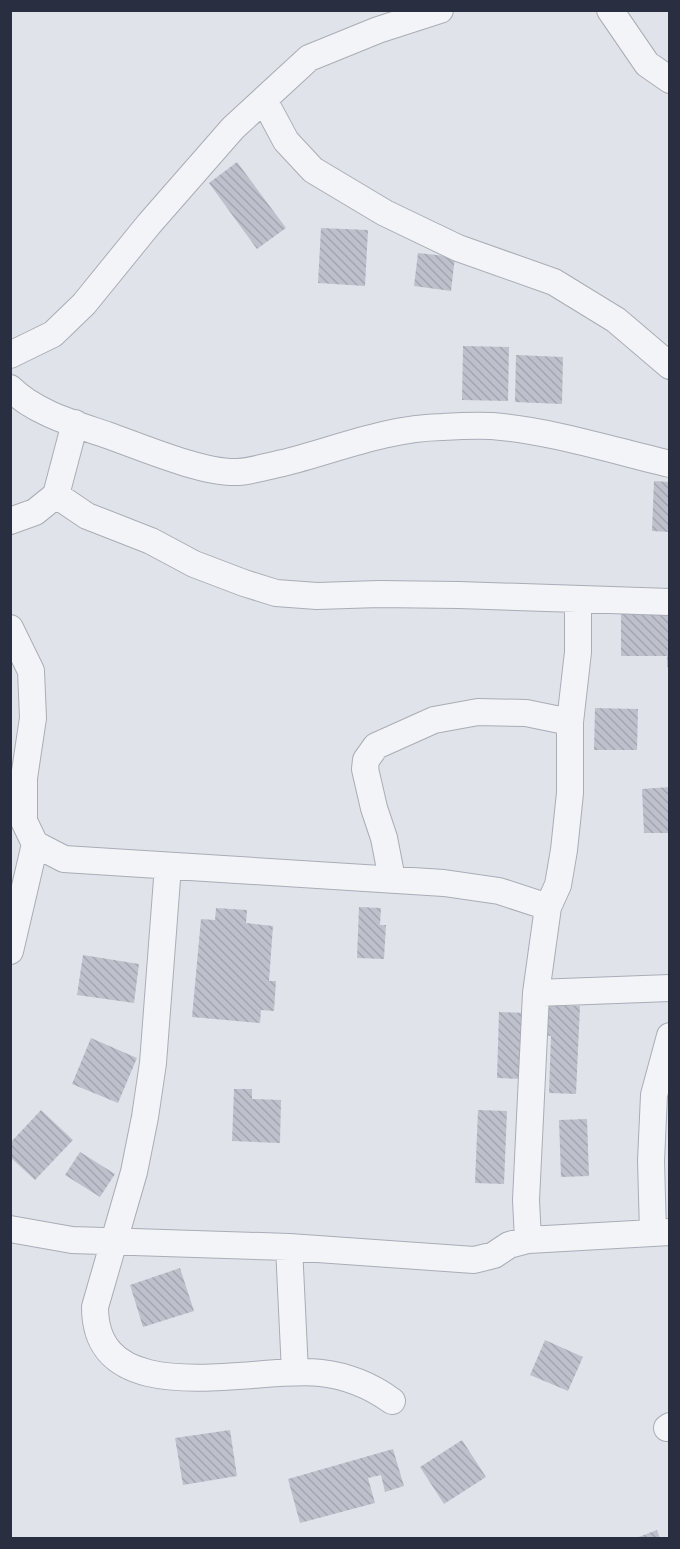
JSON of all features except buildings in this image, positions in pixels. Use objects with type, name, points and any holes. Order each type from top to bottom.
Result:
[{"type":"street","points":[[10,355],[53,334],[84,304],[225,136],[309,58],[378,30],[440,10]]},
{"type":"street","points":[[609,10],[647,64],[669,80]]},
{"type":"street","points":[[264,100],[286,141],[314,170],[385,213],[458,248],[554,282],[616,320],[669,366]]},
{"type":"street","points":[[10,388],[20,398],[75,423],[186,462],[222,471],[239,472],[274,465],[354,442],[410,430],[490,426],[548,434],[669,464]]},
{"type":"street","points":[[10,521],[35,512],[56,495],[75,423]]},
{"type":"street","points":[[56,495],[87,516],[151,542],[194,564],[276,593],[317,596],[379,594],[669,602]]},
{"type":"street","points":[[528,1240],[526,1200],[536,993],[548,907],[558,885],[564,850],[570,793],[570,722],[578,652],[578,598]]},
{"type":"street","points":[[10,628],[31,671],[33,718],[24,777],[24,821],[36,844],[64,859],[444,883],[499,891],[548,907]]},
{"type":"street","points":[[392,879],[384,838],[365,769],[366,760],[376,746],[434,720],[478,712],[526,713],[570,722]]},
{"type":"street","points":[[10,951],[36,844]]},
{"type":"street","points":[[168,866],[153,1063],[134,1172],[95,1307],[98,1335],[113,1357],[140,1371],[157,1376],[224,1377],[319,1372],[348,1377],[377,1390],[392,1401]]},
{"type":"street","points":[[536,993],[669,988]]},
{"type":"street","points":[[10,1229],[72,1240],[289,1247],[474,1260],[494,1255],[509,1245],[528,1240],[662,1232],[651,1161],[654,1095],[669,1036]]},
{"type":"street","points":[[289,1247],[295,1372]]}]
